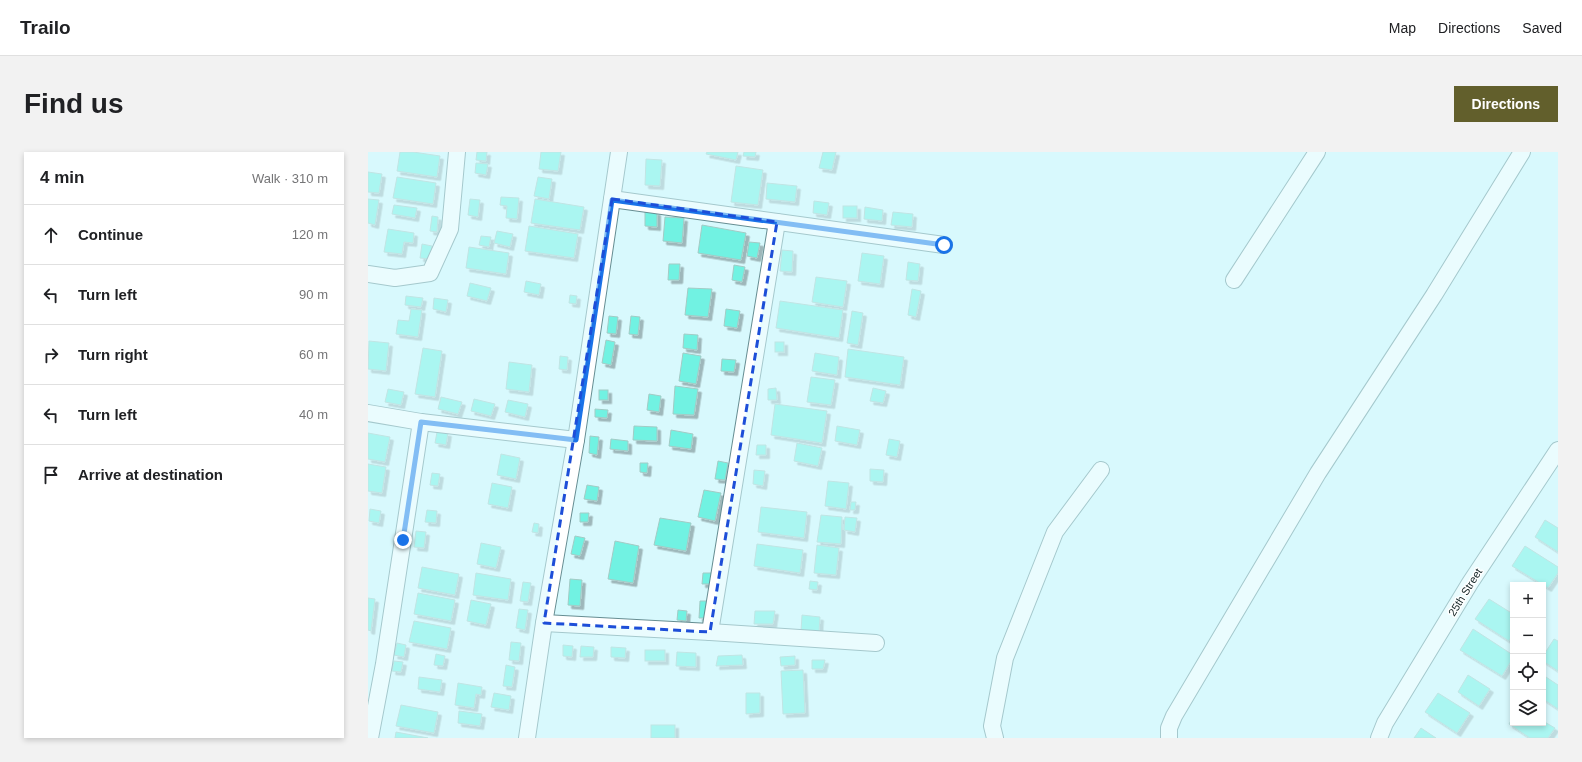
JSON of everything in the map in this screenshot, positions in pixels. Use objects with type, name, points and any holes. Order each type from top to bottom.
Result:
[{"type":"street","points":[[368,274],[395,278],[430,273],[450,229],[457,152]]},
{"type":"street","points":[[527,738],[544,623],[576,440],[619,152]]},
{"type":"street","points":[[1234,280],[1317,152]]},
{"type":"street","points":[[1169,738],[1169,728],[1174,716],[1318,473],[1434,295],[1522,152]]},
{"type":"street","points":[[612,200],[944,245]]},
{"type":"street","points":[[710,632],[777,222]]},
{"type":"street","points":[[368,413],[421,422],[576,440]]},
{"type":"street","points":[[370,738],[384,664],[421,422]]},
{"type":"street","name":"25th Street","points":[[1379,738],[1385,724],[1470,583],[1558,450]]},
{"type":"street","points":[[994,738],[992,726],[1005,658],[1055,532],[1101,470]]},
{"type":"street","points":[[544,623],[876,643]]},
{"type":"highlighted area","points":[[612,199],[777,222],[710,632],[544,623]]},
{"type":"building","points":[[400,152],[413,152],[440,156],[437,177],[397,171]]},
{"type":"building","points":[[477,152],[487,152],[486,161],[476,160]]},
{"type":"building","points":[[541,152],[561,152],[558,171],[539,169]]},
{"type":"building","points":[[707,152],[738,152],[736,160],[706,154]]},
{"type":"building","points":[[744,152],[756,152],[755,157],[743,156]]},
{"type":"building","points":[[823,152],[836,152],[832,170],[819,168]]},
{"type":"building","points":[[646,159],[662,160],[660,186],[645,185]]},
{"type":"building","points":[[476,163],[488,164],[486,175],[475,173]]},
{"type":"building","points":[[736,166],[763,170],[758,205],[731,202]]},
{"type":"building","points":[[368,172],[382,174],[379,193],[368,192]]},
{"type":"building","points":[[397,177],[436,183],[433,204],[393,198]]},
{"type":"building","points":[[538,177],[552,179],[549,199],[534,196]]},
{"type":"building","points":[[767,183],[797,186],[795,202],[766,199]]},
{"type":"building","points":[[501,197],[519,198],[517,219],[506,218],[507,206],[500,205]]},
{"type":"building","points":[[368,199],[379,200],[375,225],[368,223]]},
{"type":"building","points":[[470,199],[480,200],[478,217],[468,215]]},
{"type":"building","points":[[535,199],[584,207],[580,230],[531,223]]},
{"type":"building","points":[[814,201],[829,203],[827,215],[813,213]]},
{"type":"building","points":[[394,205],[417,208],[415,218],[392,214]]},
{"type":"building","points":[[843,206],[857,206],[857,218],[843,218]]},
{"type":"building","points":[[865,207],[883,210],[882,221],[864,219]]},
{"type":"building","points":[[645,211],[657,212],[657,227],[645,226]]},
{"type":"building","points":[[893,212],[913,214],[912,227],[891,225]]},
{"type":"building","points":[[432,216],[438,217],[437,232],[430,231]]},
{"type":"building","points":[[665,217],[684,218],[682,243],[663,241]]},
{"type":"building","points":[[702,225],[746,233],[741,260],[698,253]]},
{"type":"building","points":[[529,226],[578,234],[574,258],[525,251]]},
{"type":"building","points":[[388,229],[414,233],[413,243],[404,242],[402,254],[384,252]]},
{"type":"building","points":[[497,231],[513,234],[510,247],[494,243]]},
{"type":"building","points":[[481,236],[491,237],[489,247],[479,245]]},
{"type":"building","points":[[749,242],[760,243],[757,258],[747,256]]},
{"type":"building","points":[[422,244],[432,246],[430,259],[420,258]]},
{"type":"building","points":[[469,247],[509,253],[506,274],[466,268]]},
{"type":"building","points":[[782,250],[793,251],[792,272],[780,271]]},
{"type":"building","points":[[862,253],[884,256],[880,284],[858,281]]},
{"type":"building","points":[[908,262],[920,264],[918,281],[906,280]]},
{"type":"building","points":[[669,264],[680,264],[679,280],[668,280]]},
{"type":"building","points":[[734,265],[745,267],[742,282],[732,280]]},
{"type":"building","points":[[816,277],[847,281],[843,307],[812,302]]},
{"type":"building","points":[[526,281],[541,284],[539,295],[524,292]]},
{"type":"building","points":[[470,283],[491,288],[487,301],[467,296]]},
{"type":"building","points":[[688,288],[712,289],[708,317],[685,315]]},
{"type":"building","points":[[912,289],[921,291],[916,317],[908,315]]},
{"type":"building","points":[[570,295],[577,296],[576,304],[569,303]]},
{"type":"building","points":[[406,296],[423,298],[421,307],[405,305]]},
{"type":"building","points":[[434,298],[448,300],[446,312],[433,309]]},
{"type":"building","points":[[780,301],[843,310],[839,338],[776,328]]},
{"type":"building","points":[[411,309],[422,310],[418,337],[396,334],[398,320],[409,321]]},
{"type":"building","points":[[726,309],[740,311],[737,328],[724,326]]},
{"type":"building","points":[[852,311],[863,313],[858,345],[847,343]]},
{"type":"building","points":[[609,316],[618,317],[616,334],[607,333]]},
{"type":"building","points":[[631,316],[640,317],[638,335],[629,334]]},
{"type":"building","points":[[684,334],[698,335],[697,350],[683,348]]},
{"type":"building","points":[[606,340],[615,342],[611,365],[602,363]]},
{"type":"building","points":[[369,341],[389,343],[386,371],[368,369]]},
{"type":"building","points":[[775,342],[784,342],[784,352],[775,352]]},
{"type":"building","points":[[423,348],[442,351],[435,397],[415,394]]},
{"type":"building","points":[[848,349],[904,357],[900,385],[845,377]]},
{"type":"building","points":[[683,353],[701,356],[696,384],[679,381]]},
{"type":"building","points":[[815,353],[839,357],[837,375],[812,371]]},
{"type":"building","points":[[560,356],[568,357],[567,370],[559,369]]},
{"type":"building","points":[[722,359],[736,360],[734,372],[721,371]]},
{"type":"building","points":[[509,362],[532,365],[529,392],[506,389]]},
{"type":"building","points":[[811,377],[835,380],[831,405],[807,402]]},
{"type":"building","points":[[675,386],[698,389],[694,415],[673,414]]},
{"type":"building","points":[[776,388],[777,400],[768,400],[768,389]]},
{"type":"building","points":[[873,388],[886,391],[883,403],[870,401]]},
{"type":"building","points":[[388,389],[404,392],[401,405],[385,402]]},
{"type":"building","points":[[599,390],[608,390],[608,400],[599,400]]},
{"type":"building","points":[[649,394],[661,396],[659,412],[647,410]]},
{"type":"building","points":[[441,397],[462,402],[458,414],[438,409]]},
{"type":"building","points":[[474,399],[495,404],[491,416],[471,411]]},
{"type":"building","points":[[508,400],[528,404],[525,417],[505,412]]},
{"type":"building","points":[[775,404],[827,411],[822,443],[771,435]]},
{"type":"building","points":[[595,409],[608,410],[607,418],[595,417]]},
{"type":"building","points":[[634,426],[657,427],[657,441],[633,440]]},
{"type":"building","points":[[837,426],[860,430],[857,445],[835,441]]},
{"type":"building","points":[[671,430],[693,434],[691,449],[669,446]]},
{"type":"building","points":[[437,432],[448,433],[446,445],[435,443]]},
{"type":"building","points":[[368,433],[390,437],[385,462],[368,459]]},
{"type":"building","points":[[590,436],[599,437],[597,455],[589,453]]},
{"type":"building","points":[[611,439],[628,441],[628,451],[610,449]]},
{"type":"building","points":[[889,439],[900,441],[897,457],[886,455]]},
{"type":"building","points":[[797,443],[822,448],[818,466],[794,461]]},
{"type":"building","points":[[757,445],[766,445],[766,455],[756,455]]},
{"type":"building","points":[[501,454],[520,458],[516,479],[497,475]]},
{"type":"building","points":[[718,461],[728,463],[725,480],[715,479]]},
{"type":"building","points":[[640,463],[648,463],[647,473],[640,472]]},
{"type":"building","points":[[368,464],[386,467],[382,493],[368,491]]},
{"type":"building","points":[[870,469],[884,470],[883,482],[870,481]]},
{"type":"building","points":[[754,470],[765,471],[763,486],[753,484]]},
{"type":"building","points":[[432,473],[440,474],[438,486],[430,485]]},
{"type":"building","points":[[828,481],[849,483],[846,509],[825,506]]},
{"type":"building","points":[[492,483],[512,487],[508,508],[488,504]]},
{"type":"building","points":[[587,485],[599,487],[597,501],[584,499]]},
{"type":"building","points":[[704,490],[721,493],[715,521],[698,517]]},
{"type":"building","points":[[851,502],[856,502],[855,510],[850,510]]},
{"type":"building","points":[[761,507],[807,512],[804,538],[758,532]]},
{"type":"building","points":[[370,509],[381,511],[379,523],[369,521]]},
{"type":"building","points":[[427,510],[437,511],[436,523],[425,522]]},
{"type":"building","points":[[580,513],[589,513],[588,522],[580,522]]},
{"type":"building","points":[[821,515],[842,517],[841,544],[817,542]]},
{"type":"building","points":[[845,517],[857,518],[855,532],[844,530]]},
{"type":"building","points":[[660,518],[691,523],[686,551],[654,545]]},
{"type":"building","points":[[1545,520],[1558,528],[1558,552],[1535,537]]},
{"type":"building","points":[[534,523],[539,524],[538,533],[532,532]]},
{"type":"building","points":[[416,531],[426,532],[424,548],[414,547]]},
{"type":"building","points":[[575,536],[585,538],[580,556],[571,554]]},
{"type":"building","points":[[615,541],[639,546],[633,583],[608,579]]},
{"type":"building","points":[[481,543],[501,547],[496,568],[477,564]]},
{"type":"building","points":[[757,544],[803,550],[800,573],[754,566]]},
{"type":"building","points":[[817,545],[839,548],[836,575],[814,573]]},
{"type":"building","points":[[1525,546],[1558,567],[1558,573],[1548,588],[1546,587],[1546,582],[1538,582],[1512,566]]},
{"type":"building","points":[[422,567],[459,574],[455,595],[418,588]]},
{"type":"building","points":[[476,573],[511,579],[508,600],[473,595]]},
{"type":"building","points":[[703,573],[712,573],[712,584],[702,584]]},
{"type":"building","points":[[570,579],[582,580],[580,606],[568,605]]},
{"type":"building","points":[[810,581],[818,582],[817,590],[809,589]]},
{"type":"building","points":[[523,582],[531,583],[528,602],[520,601]]},
{"type":"building","points":[[418,593],[455,600],[451,621],[414,614]]},
{"type":"building","points":[[368,598],[375,599],[371,631],[368,630]]},
{"type":"building","points":[[1489,599],[1510,612],[1509,641],[1475,619]]},
{"type":"building","points":[[471,600],[491,604],[486,625],[467,621]]},
{"type":"building","points":[[700,601],[711,601],[710,618],[699,618]]},
{"type":"building","points":[[519,609],[528,610],[525,630],[516,628]]},
{"type":"building","points":[[678,610],[687,611],[686,621],[677,620]]},
{"type":"building","points":[[755,611],[775,611],[773,624],[754,624]]},
{"type":"building","points":[[802,615],[820,617],[819,632],[801,631]]},
{"type":"building","points":[[414,621],[451,628],[447,649],[409,642]]},
{"type":"building","points":[[1473,629],[1510,653],[1510,663],[1502,676],[1460,650]]},
{"type":"building","points":[[1554,639],[1558,641],[1558,671],[1546,663],[1546,651]]},
{"type":"building","points":[[511,642],[521,643],[519,661],[509,660]]},
{"type":"building","points":[[397,643],[406,645],[404,657],[394,655]]},
{"type":"building","points":[[563,645],[573,646],[572,657],[563,656]]},
{"type":"building","points":[[581,646],[594,647],[593,657],[580,657]]},
{"type":"building","points":[[611,647],[626,648],[625,658],[611,657]]},
{"type":"building","points":[[645,650],[665,650],[665,661],[645,661]]},
{"type":"building","points":[[677,652],[696,653],[696,667],[676,666]]},
{"type":"building","points":[[436,654],[445,656],[443,666],[434,665]]},
{"type":"building","points":[[742,655],[743,665],[716,666],[718,656]]},
{"type":"building","points":[[795,656],[795,665],[781,666],[780,657]]},
{"type":"building","points":[[812,660],[825,660],[823,669],[812,669]]},
{"type":"building","points":[[394,661],[403,662],[401,672],[392,671]]},
{"type":"building","points":[[506,665],[515,667],[512,687],[503,686]]},
{"type":"building","points":[[803,670],[805,713],[783,714],[781,671]]},
{"type":"building","points":[[1468,675],[1490,689],[1479,706],[1458,692]]},
{"type":"building","points":[[419,677],[442,680],[440,692],[418,689]]},
{"type":"building","points":[[1546,677],[1558,685],[1558,709],[1546,701]]},
{"type":"building","points":[[458,683],[482,687],[481,695],[476,694],[474,708],[455,705]]},
{"type":"building","points":[[494,693],[511,696],[509,710],[491,707]]},
{"type":"building","points":[[746,693],[760,693],[760,713],[746,714]]},
{"type":"building","points":[[1438,693],[1470,713],[1457,733],[1425,712]]},
{"type":"building","points":[[401,705],[438,712],[434,733],[396,726]]},
{"type":"building","points":[[459,711],[482,714],[480,726],[458,723]]},
{"type":"building","points":[[1546,723],[1555,728],[1548,738],[1530,738],[1512,726],[1546,726]]},
{"type":"building","points":[[651,725],[675,725],[675,738],[651,738]]},
{"type":"building","points":[[1421,728],[1436,738],[1414,738]]},
{"type":"building","points":[[396,732],[428,738],[395,738]]},
{"type":"route","points":[[403,540],[421,422],[576,440],[612,200],[944,245]]}]
